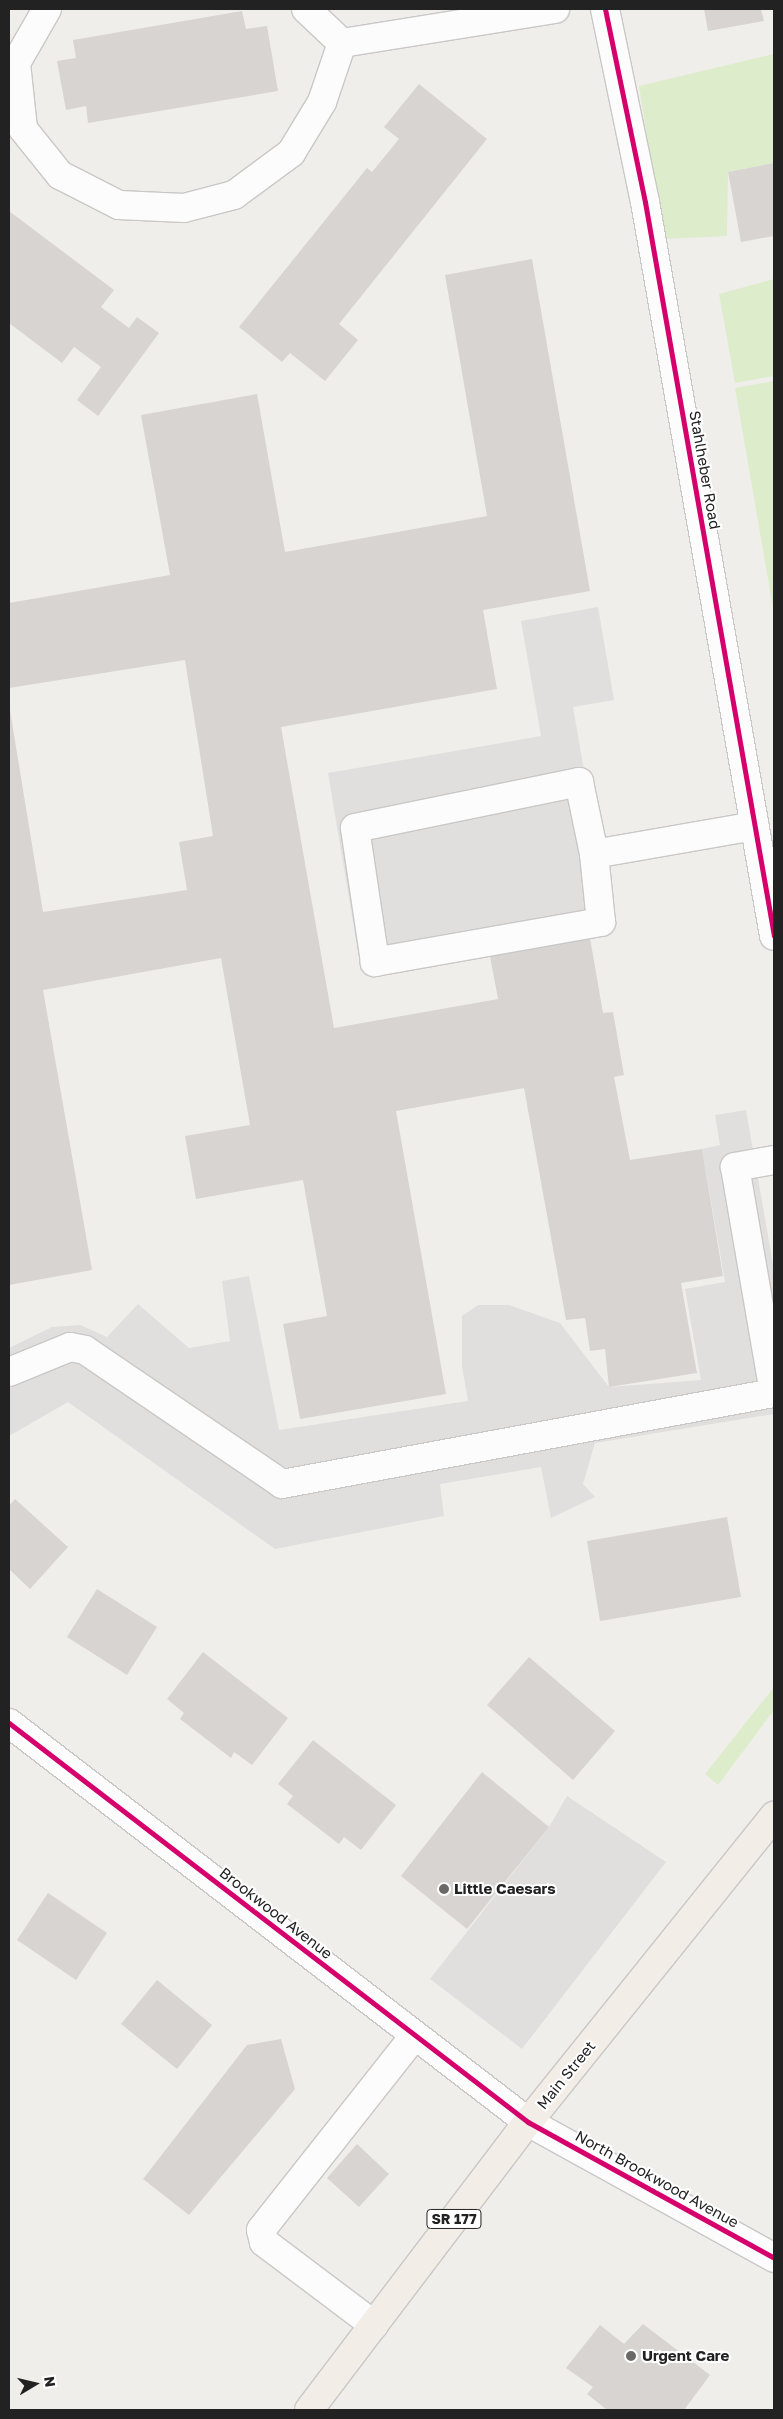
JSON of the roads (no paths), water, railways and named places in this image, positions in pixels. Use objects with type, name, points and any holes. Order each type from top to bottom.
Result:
[{"type":"main road","name":"Main Street","points":[[309,2410],[528,2122],[774,1816]]},
{"type":"street","points":[[47,9],[16,63],[23,129],[60,175],[119,205],[184,208],[234,195],[291,153],[322,102],[342,43]]},
{"type":"street","points":[[306,9],[342,43]]},
{"type":"street","points":[[342,43],[555,9]]},
{"type":"street","name":"Stahlheber Road","points":[[605,9],[645,202],[774,936]]},
{"type":"street","points":[[579,782],[594,854],[601,922],[375,962],[355,828],[579,782]]},
{"type":"street","points":[[594,854],[755,826]]},
{"type":"street","points":[[9,1372],[70,1347],[84,1350],[282,1484],[773,1393],[735,1167],[774,1160]]},
{"type":"street","name":"Brookwood Avenue","points":[[9,1723],[528,2122]]},
{"type":"street","points":[[374,2325],[264,2242],[261,2230],[415,2035]]},
{"type":"street","name":"North Brookwood Avenue","points":[[528,2122],[774,2258]]},
{"type":"place","name":"Little Caesars","points":[[444,1889]]},
{"type":"place","name":"Urgent Care","points":[[631,2356]]}]
